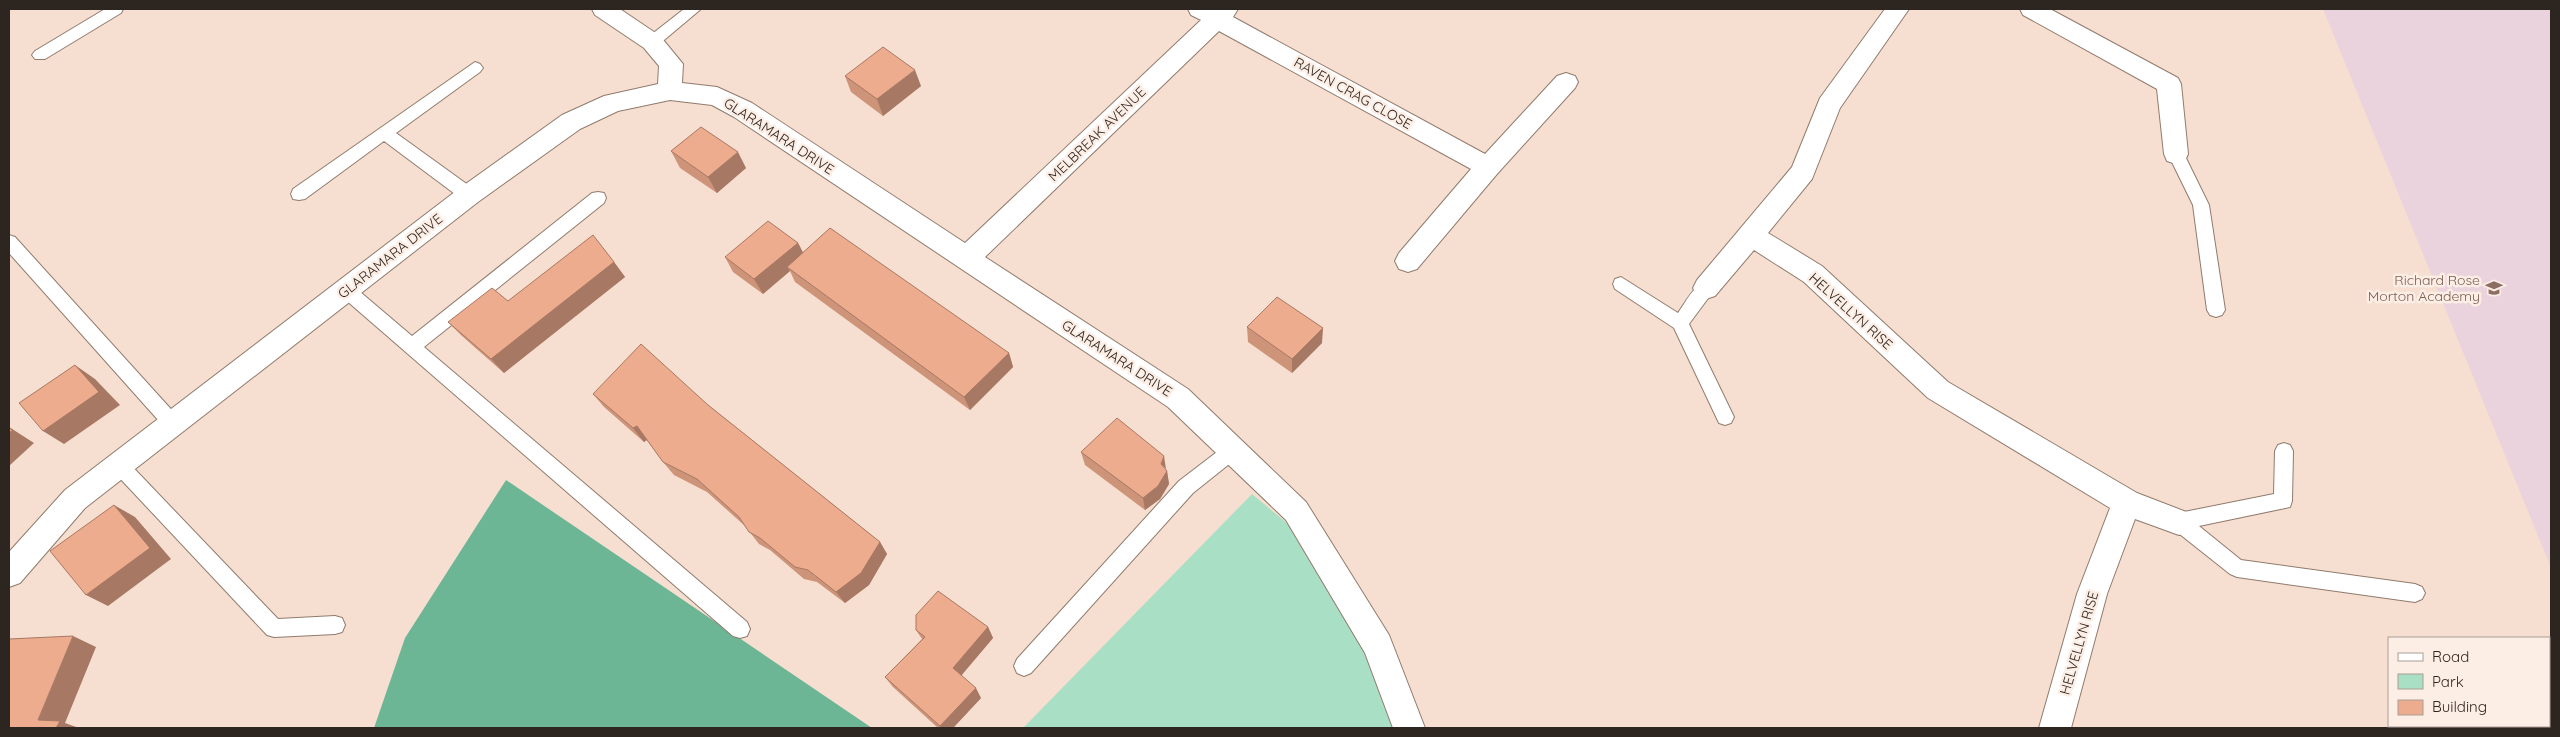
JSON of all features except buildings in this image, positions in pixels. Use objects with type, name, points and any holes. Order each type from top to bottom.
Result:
[{"type":"street","points":[[603,9],[652,42],[671,64],[670,91]]},
{"type":"street","points":[[1706,288],[1803,172],[1829,105],[1897,9]]},
{"type":"street","points":[[2031,9],[2169,84],[2176,154]]},
{"type":"street","name":"RAVEN CRAG CLOSE","points":[[1215,12],[1488,167]]},
{"type":"street","name":"MELBREAK AVENUE","points":[[966,259],[1215,12]]},
{"type":"street","points":[[1408,262],[1488,167],[1566,82]]},
{"type":"street","name":"GLARAMARA DRIVE","points":[[9,573],[75,499],[469,195],[572,122],[613,103],[670,91],[716,96],[743,110],[1178,398],[1296,511],[1378,645],[1409,728]]},
{"type":"street","name":"HELVELLYN RISE","points":[[1751,235],[1813,274],[1938,390],[2127,502],[2179,522]]},
{"type":"street","name":"HELVELLYN RISE","points":[[2055,728],[2092,594],[2127,502]]},
{"type":"lane","points":[[40,55],[116,9]]},
{"type":"lane","points":[[652,42],[694,9]]},
{"type":"lane","points":[[299,194],[386,134],[475,68]]},
{"type":"lane","points":[[386,134],[469,195]]},
{"type":"lane","points":[[2176,154],[2201,205],[2216,310]]},
{"type":"lane","points":[[411,347],[598,198]]},
{"type":"lane","points":[[9,242],[172,424]]},
{"type":"lane","points":[[1621,284],[1680,324],[1725,417]]},
{"type":"lane","points":[[1680,324],[1706,288]]},
{"type":"lane","points":[[346,290],[740,629]]},
{"type":"lane","points":[[1024,666],[1186,487],[1232,451]]},
{"type":"lane","points":[[2179,522],[2283,501],[2284,451]]},
{"type":"lane","points":[[120,465],[274,628],[335,625]]},
{"type":"lane","points":[[2179,522],[2237,568],[2415,593]]},
{"type":"shaded area","name":"Richard Rose Morton Academy","points":[[2323,9],[2551,9],[2551,568]]},
{"type":"green space","points":[[506,480],[872,728],[374,728],[405,638]]},
{"type":"green space","points":[[1252,494],[1294,529],[1365,648],[1398,728],[1023,728]]},
{"type":"place","name":"Richard Rose Morton Academy","points":[[2494,288]]}]
